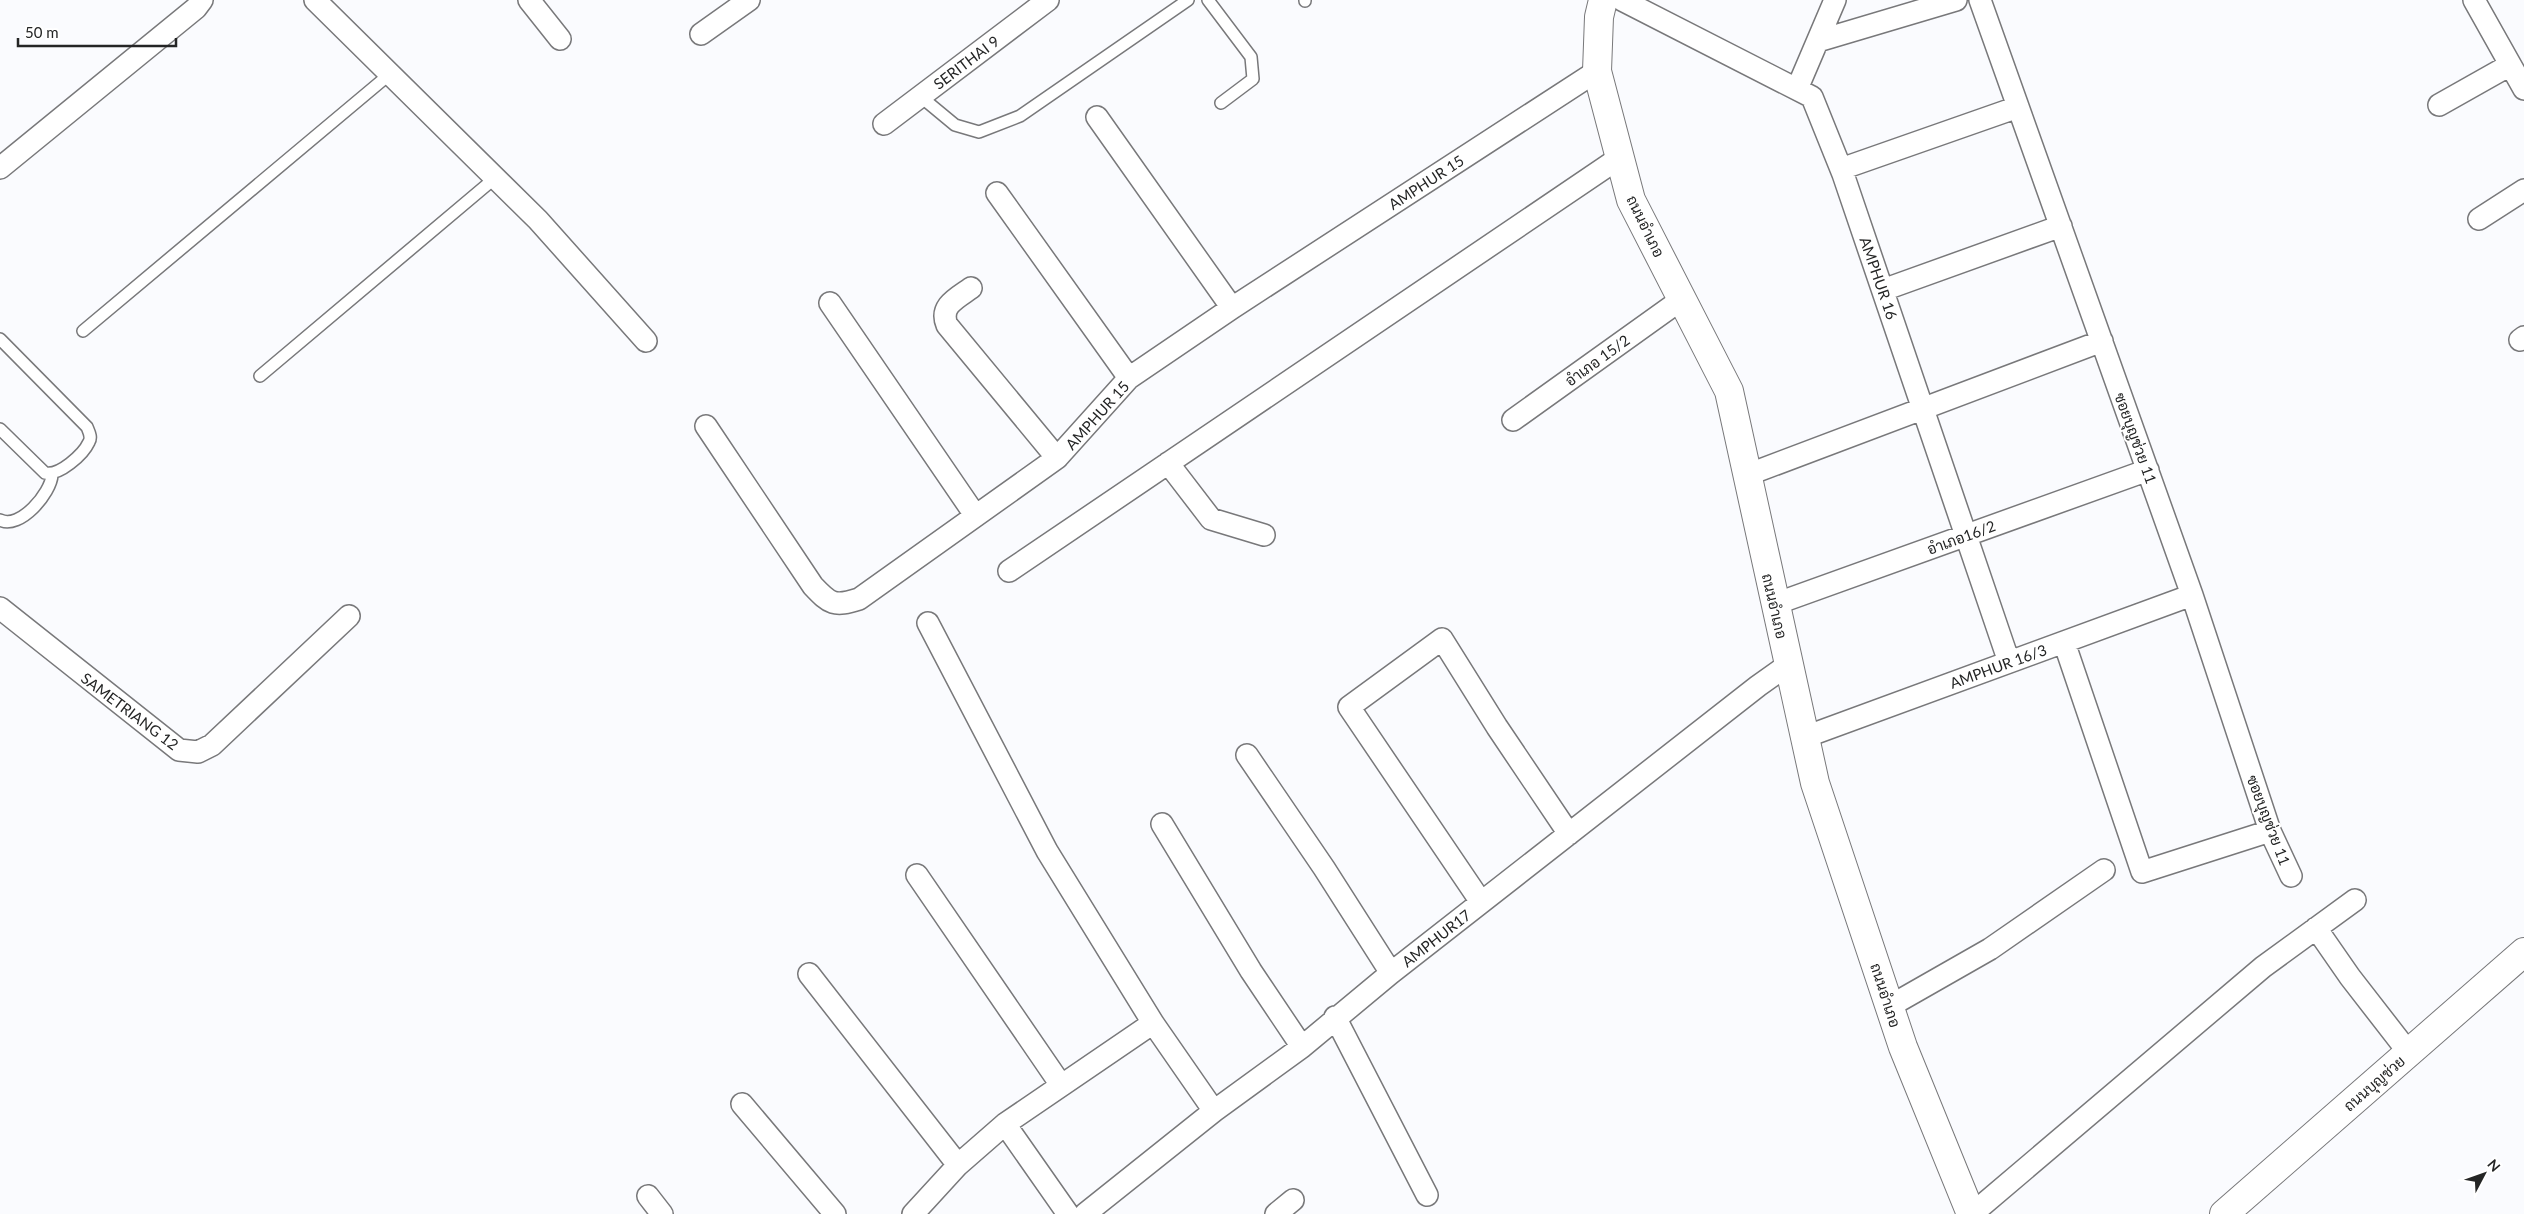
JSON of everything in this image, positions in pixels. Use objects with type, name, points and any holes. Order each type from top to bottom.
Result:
[{"type":"street","points":[[0,168],[196,8],[202,0]]},
{"type":"street","points":[[315,0],[538,220],[646,341]]},
{"type":"street","points":[[529,0],[560,39]]},
{"type":"street","points":[[701,34],[749,0]]},
{"type":"street","name":"SERITHAI 9","points":[[884,124],[1048,0]]},
{"type":"street","name":"ถนนอำเภอ","points":[[1603,0],[1599,17],[1597,71],[1631,200],[1729,391],[1815,783],[1903,1047],[1972,1214]]},
{"type":"street","name":"AMPHUR 16","points":[[1622,0],[1812,97],[1841,169],[2009,662]]},
{"type":"street","points":[[1797,89],[1836,0]]},
{"type":"street","points":[[1818,41],[1956,0]]},
{"type":"street","name":"ซอยบุญช่วย 11","points":[[1980,0],[2192,595],[2270,831],[2291,876]]},
{"type":"street","points":[[2474,0],[2524,89]]},
{"type":"street","points":[[2439,105],[2510,65]]},
{"type":"street","name":"AMPHUR 15","points":[[706,426],[812,586],[827,601],[840,605],[859,599],[1057,458],[1129,378],[1232,308],[1597,71]]},
{"type":"street","points":[[1841,169],[2018,106]]},
{"type":"street","points":[[1097,117],[1232,308]]},
{"type":"street","points":[[1009,571],[1619,158]]},
{"type":"street","points":[[2479,219],[2524,190]]},
{"type":"street","points":[[997,193],[1129,378]]},
{"type":"street","points":[[1883,290],[2060,226]]},
{"type":"street","points":[[971,288],[946,308],[944,316],[947,325],[1057,458]]},
{"type":"street","name":"อำเภอ 15/2","points":[[1513,420],[1682,299]]},
{"type":"street","points":[[830,303],[975,515]]},
{"type":"street","points":[[1747,476],[2102,342]]},
{"type":"street","points":[[1168,463],[1211,519],[1264,535]]},
{"type":"street","name":"อำเภอ16/2","points":[[1775,604],[2148,470]]},
{"type":"street","name":"AMPHUR 16/3","points":[[1805,736],[2192,595]]},
{"type":"street","name":"SAMETRIANG 12","points":[[0,608],[179,750],[198,752],[212,745],[350,616]]},
{"type":"street","points":[[928,623],[1047,851],[1153,1023],[1214,1111]]},
{"type":"street","points":[[1481,902],[1349,707],[1442,639],[1497,728],[1569,834]]},
{"type":"street","points":[[2064,642],[2142,872],[2270,831]]},
{"type":"street","name":"AMPHUR17","points":[[1085,1214],[1214,1111],[1302,1047],[1335,1017],[1788,664]]},
{"type":"street","points":[[1247,755],[1324,868],[1391,973]]},
{"type":"street","points":[[1162,824],[1251,971],[1302,1047]]},
{"type":"street","points":[[1890,1006],[1990,950],[2104,870]]},
{"type":"street","points":[[917,875],[1061,1085]]},
{"type":"street","points":[[1972,1214],[2263,967],[2356,900]]},
{"type":"street","points":[[2316,928],[2350,977],[2409,1054]]},
{"type":"street","name":"ถนนบุญช่วย","points":[[2224,1214],[2524,952]]},
{"type":"street","points":[[808,974],[958,1165]]},
{"type":"street","points":[[1335,1017],[1427,1195]]},
{"type":"street","points":[[913,1214],[958,1165],[1005,1124],[1153,1023]]},
{"type":"street","points":[[742,1104],[835,1214]]},
{"type":"street","points":[[1005,1124],[1068,1214]]},
{"type":"street","points":[[648,1196],[662,1214]]},
{"type":"street","points":[[1276,1214],[1293,1200]]},
{"type":"lane","points":[[920,96],[955,125],[979,132],[1020,116],[1188,0]]},
{"type":"lane","points":[[1208,0],[1251,57],[1253,79],[1221,104]]},
{"type":"lane","points":[[83,331],[391,73]]},
{"type":"lane","points":[[260,376],[496,178]]},
{"type":"lane","points":[[0,339],[87,427],[90,434],[89,442],[80,452],[64,468],[52,475],[45,473],[0,429]]},
{"type":"lane","points":[[0,520],[11,523],[20,520],[50,488],[52,475]]}]
